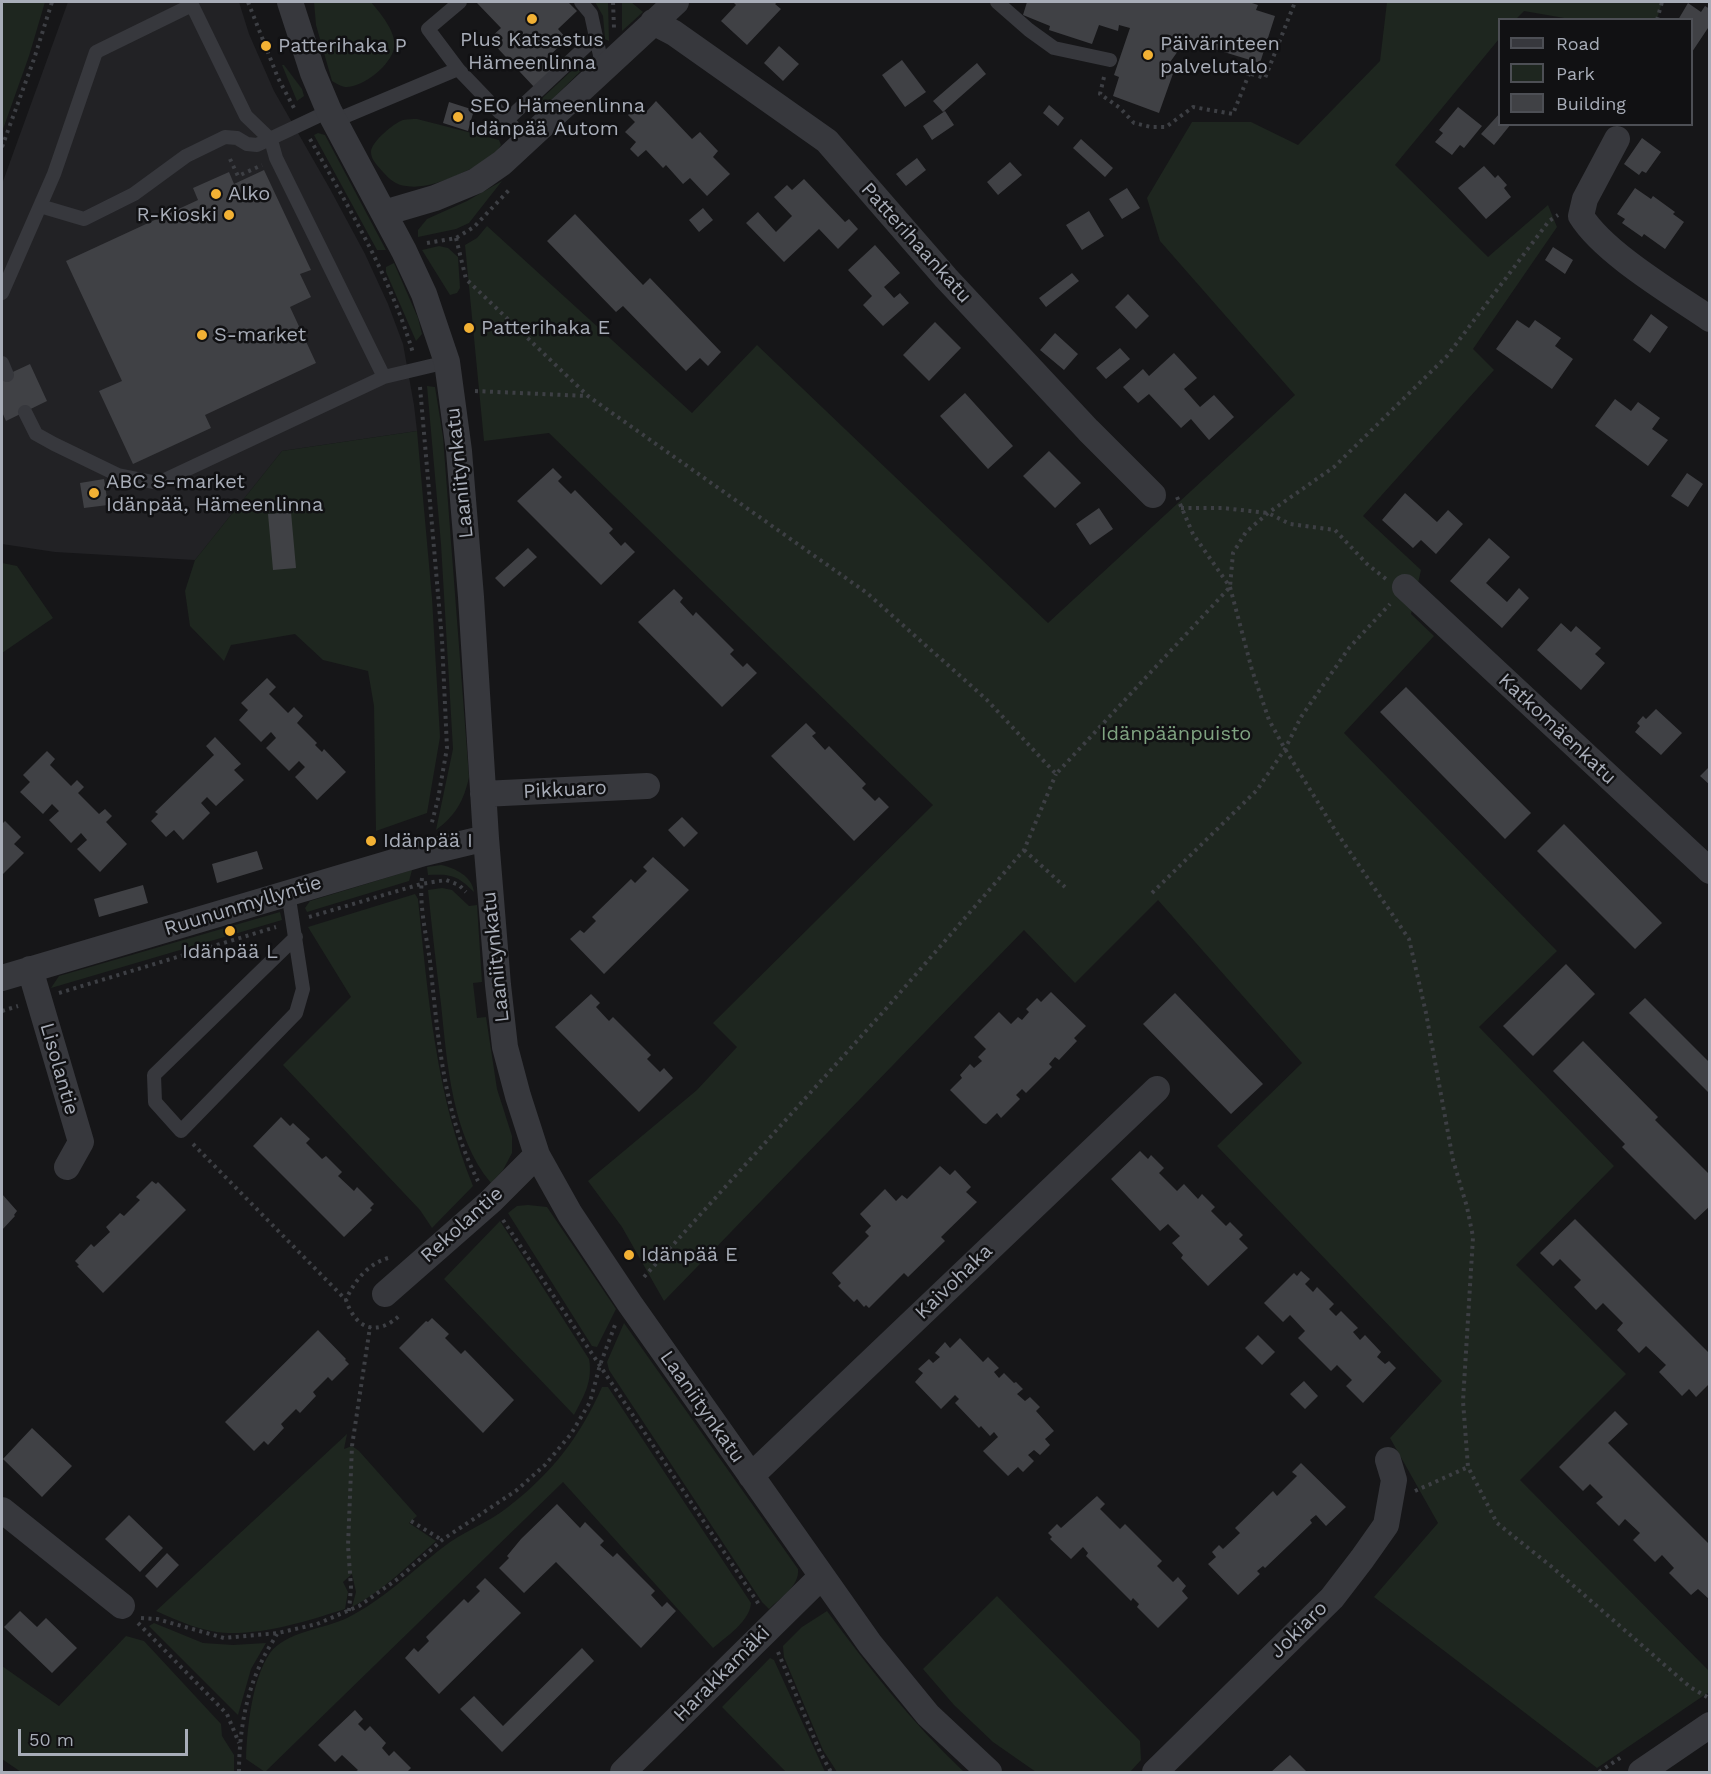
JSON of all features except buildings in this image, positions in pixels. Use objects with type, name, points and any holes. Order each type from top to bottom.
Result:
[{"type":"street","points":[[384,213],[435,198],[476,181],[502,163],[676,2]]},
{"type":"street","name":"Laaniitynkatu","points":[[294,8],[313,73],[332,116],[424,294],[447,362],[459,451],[470,575],[490,896],[506,1047],[518,1096],[537,1155],[570,1214],[630,1304],[870,1644],[928,1715],[989,1773]]},
{"type":"street","name":"Patterihaankatu","points":[[653,22],[674,33],[827,141],[946,278],[1088,430],[1153,495]]},
{"type":"street","points":[[1617,140],[1585,200],[1581,216],[1590,230],[1636,268],[1710,319]]},
{"type":"street","name":"Katkomäenkatu","points":[[1405,587],[1710,871]]},
{"type":"street","name":"Pikkuaro","points":[[483,794],[648,786]]},
{"type":"street","name":"Ruununmyllyntie","points":[[2,978],[288,892],[424,853],[486,838]]},
{"type":"street","name":"Lisolantie","points":[[30,969],[81,1142],[67,1167]]},
{"type":"street","name":"Kaivohaka","points":[[751,1476],[1157,1089]]},
{"type":"street","name":"Rekolantie","points":[[385,1294],[491,1202],[537,1155]]},
{"type":"street","name":"Jokiaro","points":[[1155,1773],[1332,1598],[1386,1525],[1394,1480],[1388,1460]]},
{"type":"street","points":[[2,1510],[122,1606]]},
{"type":"street","name":"Harakkamäki","points":[[622,1773],[822,1576]]},
{"type":"street","points":[[1641,1773],[1710,1725]]},
{"type":"lane","points":[[460,2],[428,29],[458,69],[526,141]]},
{"type":"lane","points":[[581,2],[591,14],[603,69]]},
{"type":"lane","points":[[997,2],[1054,48],[1110,60]]},
{"type":"lane","points":[[2,293],[54,174],[96,52],[192,5],[246,116],[271,140],[276,158],[384,377]]},
{"type":"lane","points":[[507,120],[596,37]]},
{"type":"lane","points":[[40,206],[84,219],[134,194],[186,156],[225,137],[237,138],[247,144],[257,146],[302,125],[458,69]]},
{"type":"lane","points":[[25,412],[36,434],[118,475],[158,483],[384,377],[447,362]]},
{"type":"lane","points":[[288,892],[296,938],[303,989],[296,1013],[181,1131],[155,1102],[154,1075],[296,938]]},
{"type":"path","points":[[2,147],[52,2]]},
{"type":"path","points":[[248,2],[278,78],[379,263],[404,322],[418,369],[442,640],[447,748],[438,799],[424,853],[421,884],[439,1038],[447,1092],[456,1129],[470,1164],[491,1202],[759,1604],[789,1681],[831,1773]]},
{"type":"path","points":[[1237,70],[1265,78],[1295,2]]},
{"type":"path","points":[[1658,18],[1662,2]]},
{"type":"path","points":[[1110,60],[1100,94],[1120,108],[1134,123],[1151,127],[1166,127],[1193,107],[1233,114],[1249,74]]},
{"type":"path","points":[[1581,216],[1562,214],[1554,217],[1448,356],[1334,468],[1268,513],[1246,532],[1233,553],[1230,587],[1252,670],[1269,720],[1335,830],[1409,939],[1426,1013],[1453,1160],[1473,1237],[1463,1401],[1468,1467],[1497,1523],[1552,1567],[1690,1687],[1707,1698]]},
{"type":"path","points":[[456,238],[466,279],[588,396],[867,593],[987,700],[1056,774]]},
{"type":"path","points":[[473,391],[588,396]]},
{"type":"path","points":[[1153,495],[1167,489],[1176,496],[1192,534],[1230,587]]},
{"type":"path","points":[[1152,893],[1257,790],[1285,749],[1301,717],[1349,648],[1405,587],[1383,577],[1335,530],[1290,524],[1268,513],[1223,508],[1181,508]]},
{"type":"path","points":[[644,1277],[884,1011],[1024,850],[1056,774],[1230,587]]},
{"type":"path","points":[[1024,850],[1065,887]]},
{"type":"path","points":[[2,1011],[421,884],[446,880],[459,885],[471,897],[490,896]]},
{"type":"path","points":[[181,1131],[346,1300]]},
{"type":"path","points":[[239,1743],[227,1714],[134,1618],[157,1619],[224,1638],[278,1634],[317,1624],[359,1606],[399,1578],[442,1540],[517,1490],[545,1465],[571,1434],[590,1402],[614,1326],[630,1304]]},
{"type":"path","points":[[349,1611],[351,1587],[348,1546],[352,1446],[370,1327]]},
{"type":"path","points":[[1391,1497],[1412,1493],[1468,1467]]},
{"type":"path","points":[[411,1521],[442,1540]]},
{"type":"path","points":[[239,1773],[239,1743],[249,1697],[260,1663],[278,1634]]},
{"type":"shaded area","points":[[68,2],[239,2],[249,34],[274,91],[365,254],[403,344],[417,431],[282,451],[195,560],[55,552],[2,544],[2,184]]},
{"type":"green space","points":[[2,2],[45,2],[2,132]]},
{"type":"green space","points":[[314,2],[371,2],[387,23],[394,42],[392,55],[368,80],[345,87],[332,81],[316,25]]},
{"type":"green space","points":[[595,2],[608,2],[609,41],[605,39],[603,16]]},
{"type":"green space","points":[[622,2],[631,2],[643,12],[622,31]]},
{"type":"green space","name":"Idänpäänpuisto","points":[[1387,2],[1662,2],[1657,18],[1564,18],[1524,11],[1517,18],[1498,18],[1498,40],[1395,165],[1488,257],[1548,205],[1557,227],[1473,349],[1494,370],[1363,516],[1421,570],[1411,614],[1434,636],[1344,733],[1557,951],[1479,1027],[1614,1166],[1516,1265],[1626,1374],[1520,1480],[1709,1671],[1709,1692],[1597,1768],[1374,1597],[1438,1523],[1390,1438],[1442,1381],[1217,1146],[1302,1063],[1158,900],[1075,983],[1024,930],[664,1301],[622,1227],[588,1181],[697,1090],[737,1047],[713,1023],[933,805],[549,433],[484,441],[465,245],[477,238],[487,226],[692,413],[757,345],[1048,623],[1295,395],[1160,241],[1147,198],[1192,122],[1251,122],[1298,145],[1380,61]]},
{"type":"green space","points":[[586,57],[589,63],[541,110],[535,105]]},
{"type":"green space","points":[[282,65],[302,89],[304,96],[297,101]]},
{"type":"green space","points":[[417,119],[499,140],[501,145],[483,162],[434,184],[406,186],[399,184],[388,177],[375,163],[371,155],[372,148],[379,138],[394,125],[403,120]]},
{"type":"green space","points":[[318,133],[325,135],[386,250],[377,250],[314,135]]},
{"type":"green space","points":[[502,181],[469,223],[456,229],[418,237],[418,230],[427,219],[467,201]]},
{"type":"green space","points":[[439,246],[448,248],[458,257],[460,288],[457,293],[450,295],[422,250]]},
{"type":"green space","points":[[394,263],[418,318],[422,334],[416,341],[386,272],[386,267]]},
{"type":"green space","points":[[427,386],[435,387],[443,437],[469,777],[458,807],[436,830],[453,749],[441,544]]},
{"type":"green space","points":[[417,431],[432,598],[440,737],[427,813],[376,831],[374,706],[368,671],[323,660],[295,634],[231,645],[224,661],[190,626],[185,591],[195,560],[282,451]]},
{"type":"green space","points":[[2,563],[17,566],[53,618],[2,653]]},
{"type":"green space","points":[[441,865],[452,868],[466,877],[473,886],[474,892],[453,877],[428,875],[427,867]]},
{"type":"green space","points":[[412,870],[409,881],[307,912],[305,908],[310,901]]},
{"type":"green space","points":[[442,888],[452,890],[469,906],[477,905],[482,982],[473,983],[477,1018],[486,1017],[497,1089],[512,1136],[512,1153],[503,1170],[491,1183],[468,1144],[449,1074],[428,890]]},
{"type":"green space","points":[[415,894],[418,899],[430,1008],[442,1081],[460,1152],[473,1186],[432,1228],[420,1210],[283,1065],[351,997],[308,927]]},
{"type":"green space","points":[[280,912],[282,920],[51,988],[59,976]]},
{"type":"green space","points":[[517,1206],[547,1207],[616,1309],[597,1347],[592,1346],[508,1213]]},
{"type":"green space","points":[[500,1221],[589,1359],[589,1381],[574,1415],[444,1279]]},
{"type":"green space","points":[[624,1323],[798,1569],[793,1586],[769,1609],[762,1602],[609,1370],[607,1362]]},
{"type":"green space","points":[[602,1387],[608,1387],[751,1603],[750,1610],[737,1628],[713,1648],[563,1482],[265,1772],[246,1759],[249,1719],[255,1690],[270,1653],[285,1640],[338,1622],[360,1611],[450,1542],[508,1507],[538,1481],[563,1453],[584,1422]]},
{"type":"green space","points":[[347,1434],[344,1449],[352,1446],[359,1451],[417,1516],[409,1523],[436,1541],[396,1577],[363,1601],[352,1607],[356,1592],[352,1574],[343,1582],[348,1592],[345,1609],[287,1626],[242,1633],[209,1631],[156,1611]]},
{"type":"green space","points":[[997,1596],[1140,1741],[1141,1760],[1130,1772],[1036,1772],[993,1742],[954,1705],[923,1669]]},
{"type":"green space","points":[[827,1611],[892,1694],[964,1772],[837,1772],[823,1750],[784,1657],[783,1646],[802,1627]]},
{"type":"green space","points":[[154,1623],[203,1643],[233,1645],[266,1643],[251,1669],[238,1715],[149,1626]]},
{"type":"green space","points":[[126,1636],[144,1641],[221,1724],[222,1736],[234,1755],[234,1772],[21,1772],[2,1759],[2,1666],[59,1706]]},
{"type":"green space","points":[[770,1658],[774,1660],[825,1772],[786,1772],[722,1707]]},
{"type":"place","name":"Plus Katsastus Hämeenlinna","points":[[532,19]]},
{"type":"place","name":"Patterihaka P","points":[[266,46]]},
{"type":"place","name":"Päivärinteen palvelutalo","points":[[1148,55]]},
{"type":"place","name":"SEO Hämeenlinna Idänpää Autom","points":[[458,117]]},
{"type":"place","name":"Alko","points":[[216,194]]},
{"type":"place","name":"R-Kioski","points":[[229,215]]},
{"type":"place","name":"Patterihaka E","points":[[469,328]]},
{"type":"place","name":"S-market","points":[[202,335]]},
{"type":"place","name":"ABC S-market Idänpää, Hämeenlinna","points":[[94,493]]},
{"type":"place","name":"Idänpää I","points":[[371,841]]},
{"type":"place","name":"Idänpää L","points":[[230,931]]},
{"type":"place","name":"Idänpää E","points":[[629,1255]]}]
